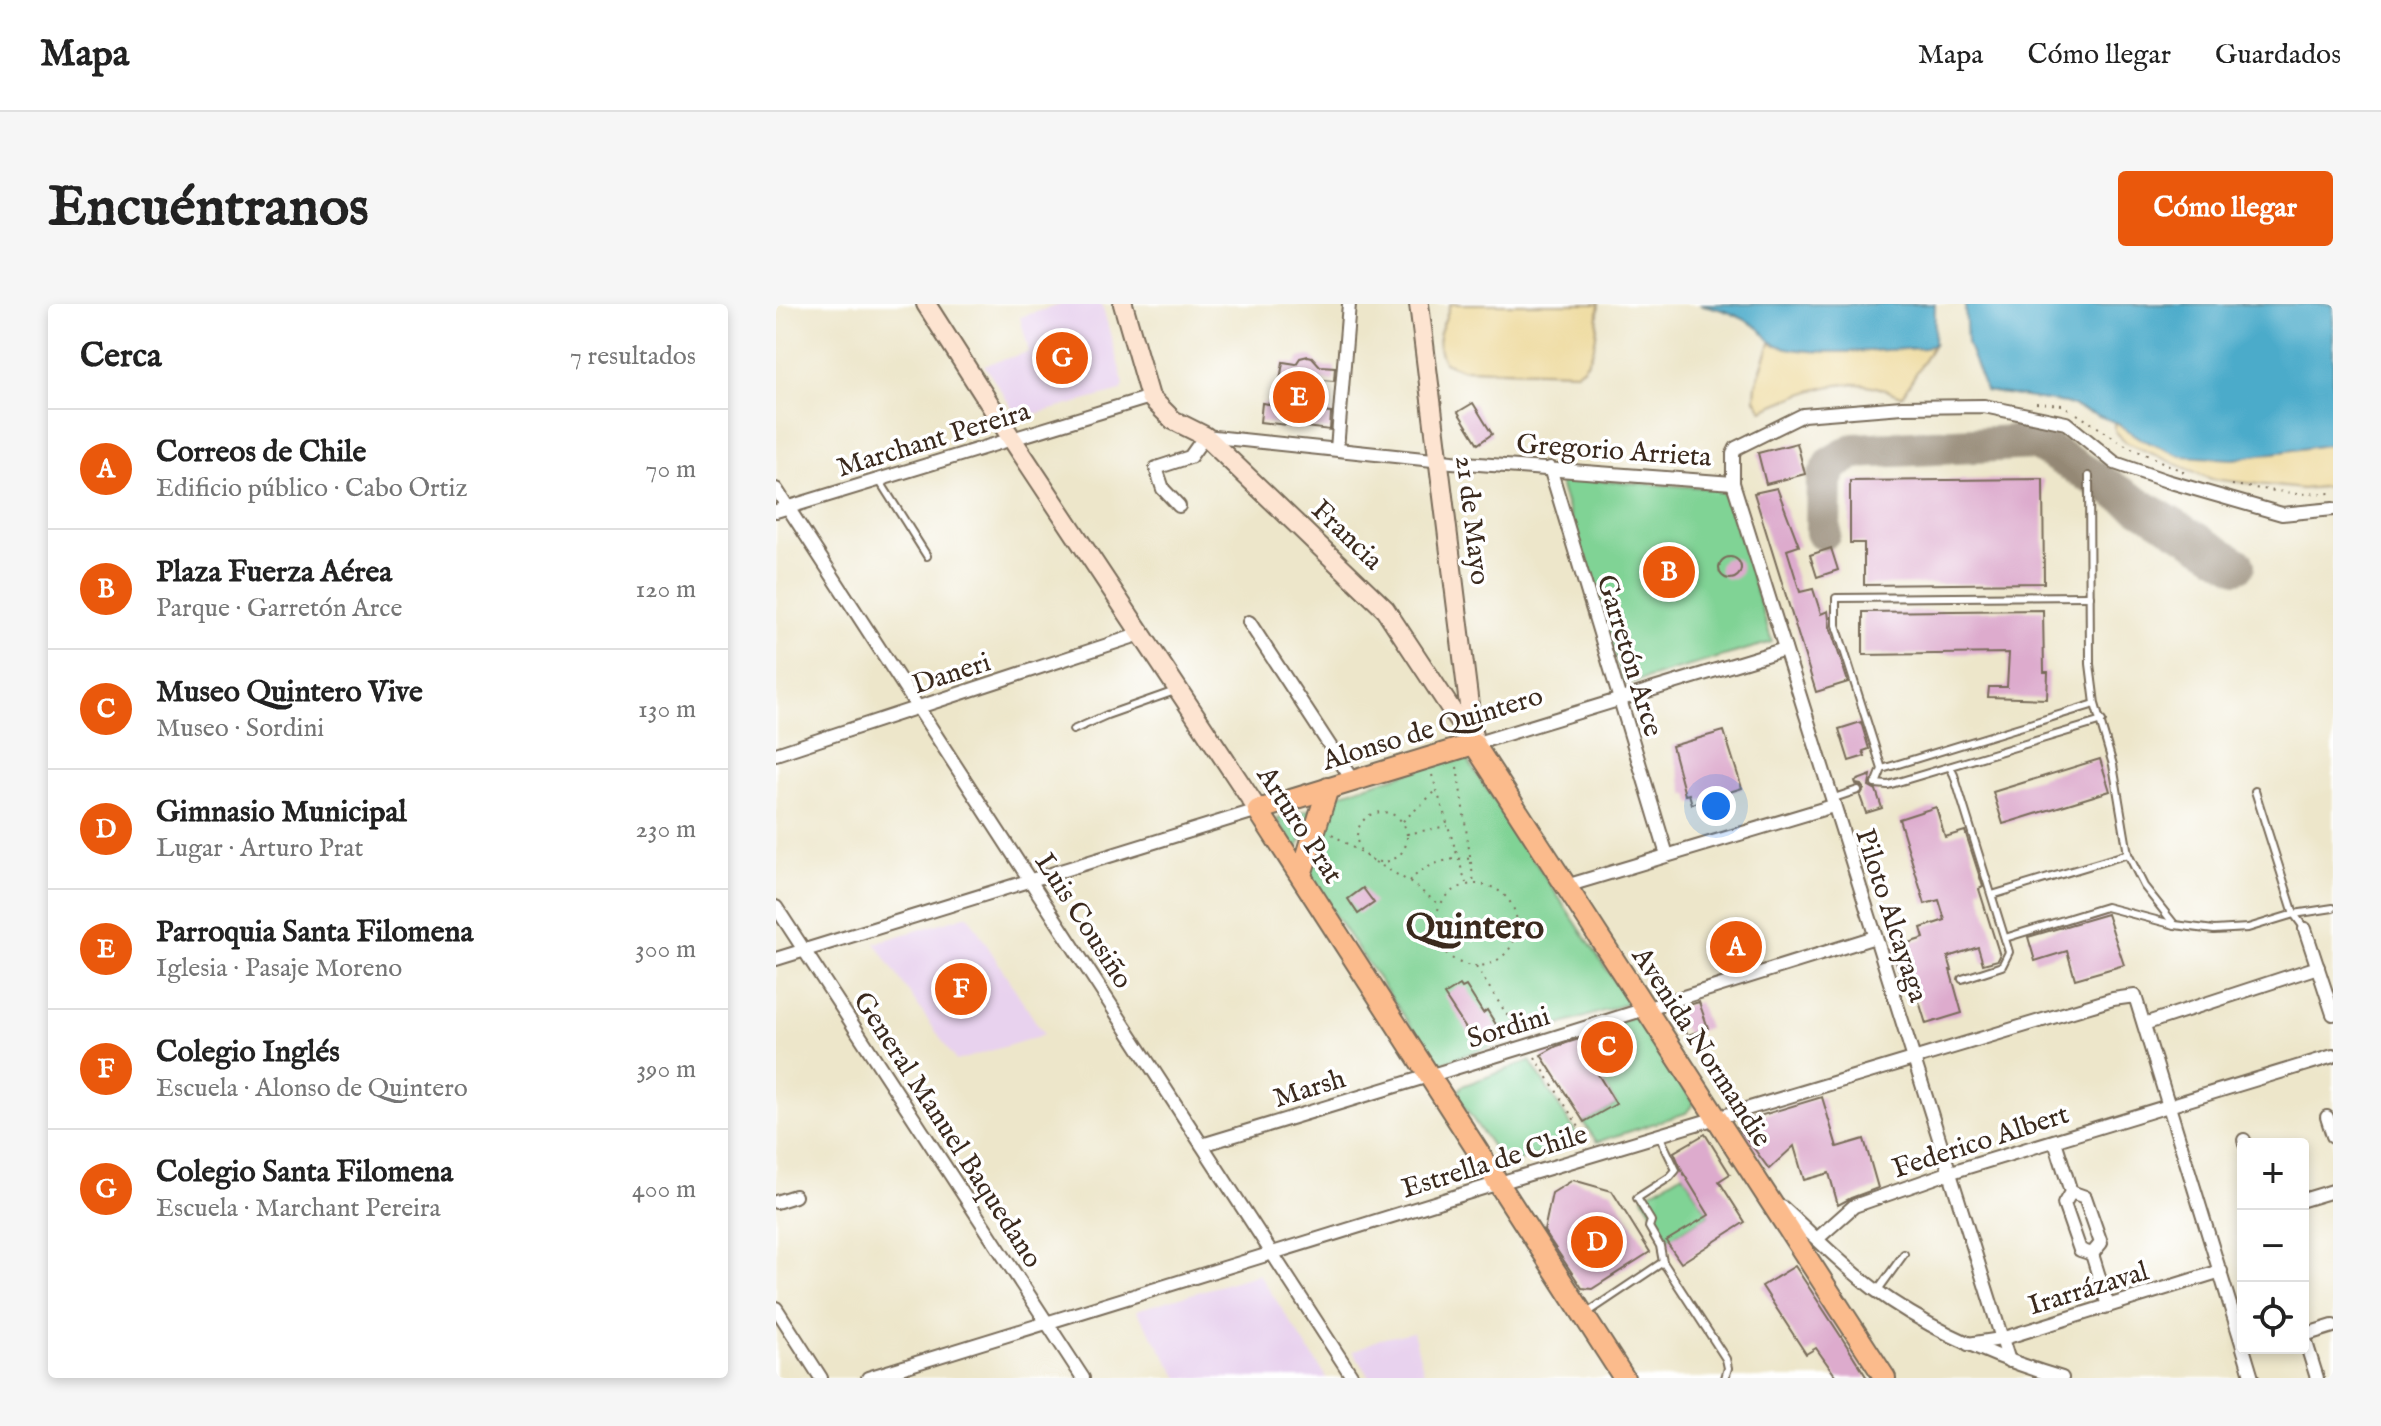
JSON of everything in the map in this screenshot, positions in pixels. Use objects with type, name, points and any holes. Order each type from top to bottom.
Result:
[{"type":"main road","name":"Alonso de Quintero","points":[[1258,810],[1464,747]]},
{"type":"main road","name":"Avenida Normandie","points":[[1464,747],[1566,886],[1885,1378]]},
{"type":"main road","points":[[1301,875],[1328,788]]},
{"type":"main road","name":"Arturo Prat","points":[[1258,810],[1624,1378]]},
{"type":"street","name":"Arturo Prat","points":[[926,304],[1258,810]]},
{"type":"street","points":[[1123,304],[1150,397]]},
{"type":"street","points":[[1337,449],[1349,304]]},
{"type":"street","name":"21 de Mayo","points":[[1419,304],[1438,459],[1464,747]]},
{"type":"street","name":"Marchant Pereira","points":[[782,510],[1150,397]]},
{"type":"street","name":"Francia","points":[[1150,397],[1173,420],[1205,436],[1385,609],[1464,747]]},
{"type":"street","points":[[1733,483],[1733,454],[1736,448],[1803,415],[1902,407],[1984,406],[2066,423],[2115,463],[2167,481],[2282,514],[2333,509]]},
{"type":"street","points":[[1179,506],[1163,489],[1156,468],[1190,457],[1205,436]]},
{"type":"street","name":"Gregorio Arrieta","points":[[1205,436],[1733,483]]},
{"type":"street","name":"Garretón Arce","points":[[1550,468],[1667,855]]},
{"type":"street","name":"Piloto Alcayaga","points":[[1733,483],[2009,1361]]},
{"type":"street","name":"Luis Cousiño","points":[[776,489],[782,510],[919,708],[1353,1378]]},
{"type":"street","points":[[1249,622],[1353,781]]},
{"type":"street","name":"Daneri","points":[[776,754],[1141,634]]},
{"type":"street","name":"Alonso de Quintero","points":[[1464,747],[1785,649]]},
{"type":"street","points":[[1566,886],[1832,803]]},
{"type":"street","name":"Alonso de Quintero","points":[[776,959],[1258,810]]},
{"type":"street","name":"General Manuel Baquedano","points":[[776,907],[1083,1378]]},
{"type":"street","points":[[2305,929],[2333,1014]]},
{"type":"street","name":"Sordini","points":[[1429,1075],[1875,937]]},
{"type":"street","points":[[2237,1327],[2144,1024],[2318,967]]},
{"type":"street","name":"Estrella de Chile","points":[[868,1378],[1499,1183],[2113,999],[2135,996],[2144,1024]]},
{"type":"street","name":"Federico Albert","points":[[1817,1239],[1854,1206],[1948,1173],[2333,1056]]},
{"type":"street","name":"Marsh","points":[[1202,1145],[1429,1075]]},
{"type":"street","points":[[2327,1117],[2333,1136]]},
{"type":"street","points":[[2055,1141],[2071,1192],[2064,1204],[2080,1250],[2092,1254]]},
{"type":"street","points":[[1763,1190],[1878,1291],[1929,1324],[2009,1361],[2062,1378]]},
{"type":"street","points":[[2309,1198],[2333,1191]]},
{"type":"street","points":[[2071,1192],[2085,1197],[2101,1243],[2092,1254]]},
{"type":"street","points":[[776,1202],[795,1196]]},
{"type":"street","points":[[2092,1254],[2108,1306]]},
{"type":"street","name":"Irarrázaval","points":[[1968,1344],[2001,1339],[2221,1271]]},
{"type":"street","points":[[776,1308],[821,1378]]},
{"type":"street","points":[[2309,1332],[2333,1326]]},
{"type":"street","points":[[2309,1353],[2317,1378]]},
{"type":"street","points":[[2245,1354],[2252,1378]]},
{"type":"lane","points":[[2089,476],[2090,664],[2095,704],[2113,765],[2128,854],[2144,886],[2175,925]]},
{"type":"lane","points":[[879,480],[927,556]]},
{"type":"lane","points":[[2090,596],[1836,598],[1836,625],[1882,769],[1875,784],[1888,785],[2102,721]]},
{"type":"lane","points":[[1073,730],[1178,689]]},
{"type":"lane","points":[[1882,769],[2095,704]]},
{"type":"lane","points":[[1950,767],[2009,952],[2002,966],[1962,979]]},
{"type":"lane","points":[[1832,803],[1858,790]]},
{"type":"lane","points":[[2255,791],[2294,914],[2305,929]]},
{"type":"lane","points":[[1992,895],[2128,854]]},
{"type":"lane","points":[[2005,938],[2106,907],[2175,925],[2214,930],[2248,928],[2294,914],[2333,908]]},
{"type":"lane","points":[[1659,1135],[1676,1170],[1637,1198],[1651,1221],[1649,1227],[1660,1246],[1663,1262],[1726,1359],[1728,1368],[1725,1378]]},
{"type":"lane","points":[[1878,1291],[1904,1254]]},
{"type":"lane","points":[[1584,1315],[1663,1262]]},
{"type":"path","points":[[2037,403],[2063,405],[2127,446],[2194,476]]},
{"type":"path","points":[[2222,484],[2298,494],[2333,493]]},
{"type":"path","points":[[1464,747],[1474,884]]},
{"type":"path","points":[[1427,758],[1467,886]]},
{"type":"path","points":[[1402,822],[1437,790]]},
{"type":"path","points":[[1379,812],[1393,814],[1402,822],[1407,834],[1405,847],[1399,856],[1390,861],[1372,860],[1359,848],[1357,837],[1359,826],[1379,812]]},
{"type":"path","points":[[1318,824],[1440,905]]},
{"type":"path","points":[[1407,834],[1448,826]]},
{"type":"path","points":[[1408,881],[1434,863],[1471,859]]},
{"type":"path","points":[[1489,885],[1499,890],[1516,911],[1518,925],[1515,941],[1498,961],[1485,966],[1469,967],[1455,961],[1440,947],[1435,934],[1435,919],[1440,905],[1449,893],[1467,886],[1489,885]]},
{"type":"path","points":[[1475,966],[1597,1154]]},
{"type":"shaded area","points":[[1062,304],[1102,304],[1124,385],[1121,391],[1024,417],[1016,414],[984,365],[1029,352],[1020,317]]},
{"type":"shaded area","points":[[968,915],[1044,1035],[956,1061],[875,943]]},
{"type":"shaded area","points":[[1259,1274],[1327,1378],[1179,1378],[1136,1310]]},
{"type":"shaded area","points":[[1413,1332],[1424,1372],[1399,1378],[1370,1378],[1353,1351],[1380,1339]]},
{"type":"green space","points":[[1558,478],[1710,488],[1722,492],[1728,501],[1772,642],[1624,685]]},
{"type":"green space","points":[[1464,755],[1629,1003],[1437,1064],[1307,875],[1330,797]]},
{"type":"green space","points":[[1312,809],[1297,850],[1277,819]]},
{"type":"green space","points":[[1638,1015],[1694,1103],[1686,1113],[1597,1142],[1583,1122],[1616,1104],[1596,1071],[1619,1057],[1606,1036],[1585,1049],[1578,1036]]},
{"type":"green space","points":[[1530,1061],[1577,1134],[1572,1145],[1505,1165],[1456,1095],[1462,1086]]},
{"type":"green space","points":[[1683,1173],[1709,1215],[1669,1239],[1643,1197]]},
{"type":"sand","points":[[1450,304],[1599,304],[1593,351],[1577,372],[1461,369],[1444,362],[1440,353],[1440,333]]},
{"type":"sand","points":[[1770,343],[1788,348],[1846,352],[1924,348],[1934,344],[1902,396],[1872,386],[1844,384],[1816,390],[1762,410],[1755,399],[1756,384]]},
{"type":"sand","points":[[2115,422],[2141,439],[2233,459],[2333,444],[2333,486],[2302,489],[2211,479],[2127,443],[2115,431]]},
{"type":"water","points":[[1699,304],[1935,304],[1934,344],[1925,348],[1806,351],[1772,343],[1760,329],[1744,319]]},
{"type":"water","points":[[1965,304],[2333,304],[2333,444],[2233,459],[2181,456],[2141,439],[2115,422],[2065,403],[1986,391],[1967,343]]},
{"type":"building","points":[[1308,356],[1320,366],[1335,367],[1334,381],[1322,380],[1319,412],[1331,413],[1330,430],[1260,422],[1262,403],[1276,405],[1283,362],[1296,364],[1300,358]]},
{"type":"building","points":[[1473,403],[1492,434],[1478,444],[1458,412]]},
{"type":"building","points":[[1797,443],[1805,474],[1766,484],[1758,453]]},
{"type":"building","points":[[2043,479],[2044,583],[1864,585],[1864,543],[1850,543],[1850,481]]},
{"type":"building","points":[[1777,488],[1799,546],[1787,550],[1800,592],[1813,589],[1821,614],[1828,611],[1830,627],[1848,682],[1816,692],[1754,493]]},
{"type":"building","points":[[1831,548],[1838,570],[1817,577],[1810,555]]},
{"type":"building","points":[[1730,557],[1738,560],[1741,568],[1738,576],[1730,579],[1722,576],[1719,568],[1722,560]]},
{"type":"building","points":[[2043,610],[2047,699],[1988,697],[1989,687],[2007,687],[2009,653],[1863,655],[1863,612]]},
{"type":"building","points":[[1861,722],[1869,749],[1863,751],[1865,756],[1849,761],[1839,729]]},
{"type":"building","points":[[1724,731],[1742,788],[1692,804],[1689,794],[1685,795],[1672,746]]},
{"type":"building","points":[[2100,759],[2110,791],[2003,824],[1993,792]]},
{"type":"building","points":[[1871,775],[1869,786],[1876,790],[1882,808],[1866,813],[1860,796],[1864,789],[1855,781]]},
{"type":"building","points":[[1936,807],[1945,837],[1965,831],[2000,956],[1998,960],[1983,964],[1978,947],[1948,957],[1962,1013],[1926,1024],[1911,975],[1901,978],[1892,948],[1924,938],[1921,928],[1945,920],[1939,900],[1925,904],[1899,819]]},
{"type":"building","points":[[1363,888],[1374,903],[1358,914],[1348,899]]},
{"type":"building","points":[[2107,914],[2124,965],[2075,979],[2067,951],[2035,961],[2028,937]]},
{"type":"building","points":[[1460,985],[1462,988],[1466,986],[1483,1013],[1487,1010],[1500,1031],[1487,1040],[1482,1032],[1472,1038],[1444,995]]},
{"type":"building","points":[[1699,1002],[1708,1028],[1688,1035],[1675,1016],[1679,1008]]},
{"type":"building","points":[[1606,1036],[1619,1057],[1596,1071],[1616,1104],[1584,1122],[1541,1055],[1579,1039],[1585,1049]]},
{"type":"building","points":[[1822,1097],[1837,1147],[1864,1139],[1878,1188],[1838,1205],[1829,1173],[1804,1180],[1794,1146],[1769,1169],[1742,1132],[1746,1120]]},
{"type":"building","points":[[1705,1134],[1730,1174],[1719,1181],[1745,1222],[1681,1263],[1666,1241],[1709,1215],[1674,1152]]},
{"type":"building","points":[[1573,1180],[1612,1191],[1650,1252],[1592,1289],[1582,1288],[1544,1231],[1552,1193]]},
{"type":"building","points":[[1795,1266],[1867,1378],[1837,1378],[1816,1348],[1806,1354],[1762,1286]]},
{"type":"taxiway","points":[[1823,532],[1824,479],[1833,463],[1854,451],[2035,442],[2237,565]]},
{"type":"place","name":"Colegio Santa Filomena","points":[[1062,358]]},
{"type":"place","name":"Parroquia Santa Filomena","points":[[1299,397]]},
{"type":"place","name":"Plaza Fuerza Aérea","points":[[1669,572]]},
{"type":"place","name":"Correos de Chile","points":[[1736,947]]},
{"type":"place","name":"Colegio Inglés","points":[[961,989]]},
{"type":"place","name":"Museo Quintero Vive","points":[[1607,1047]]},
{"type":"place","name":"Gimnasio Municipal","points":[[1597,1242]]},
{"type":"district","name":"Quintero","points":[[1475,925]]}]
